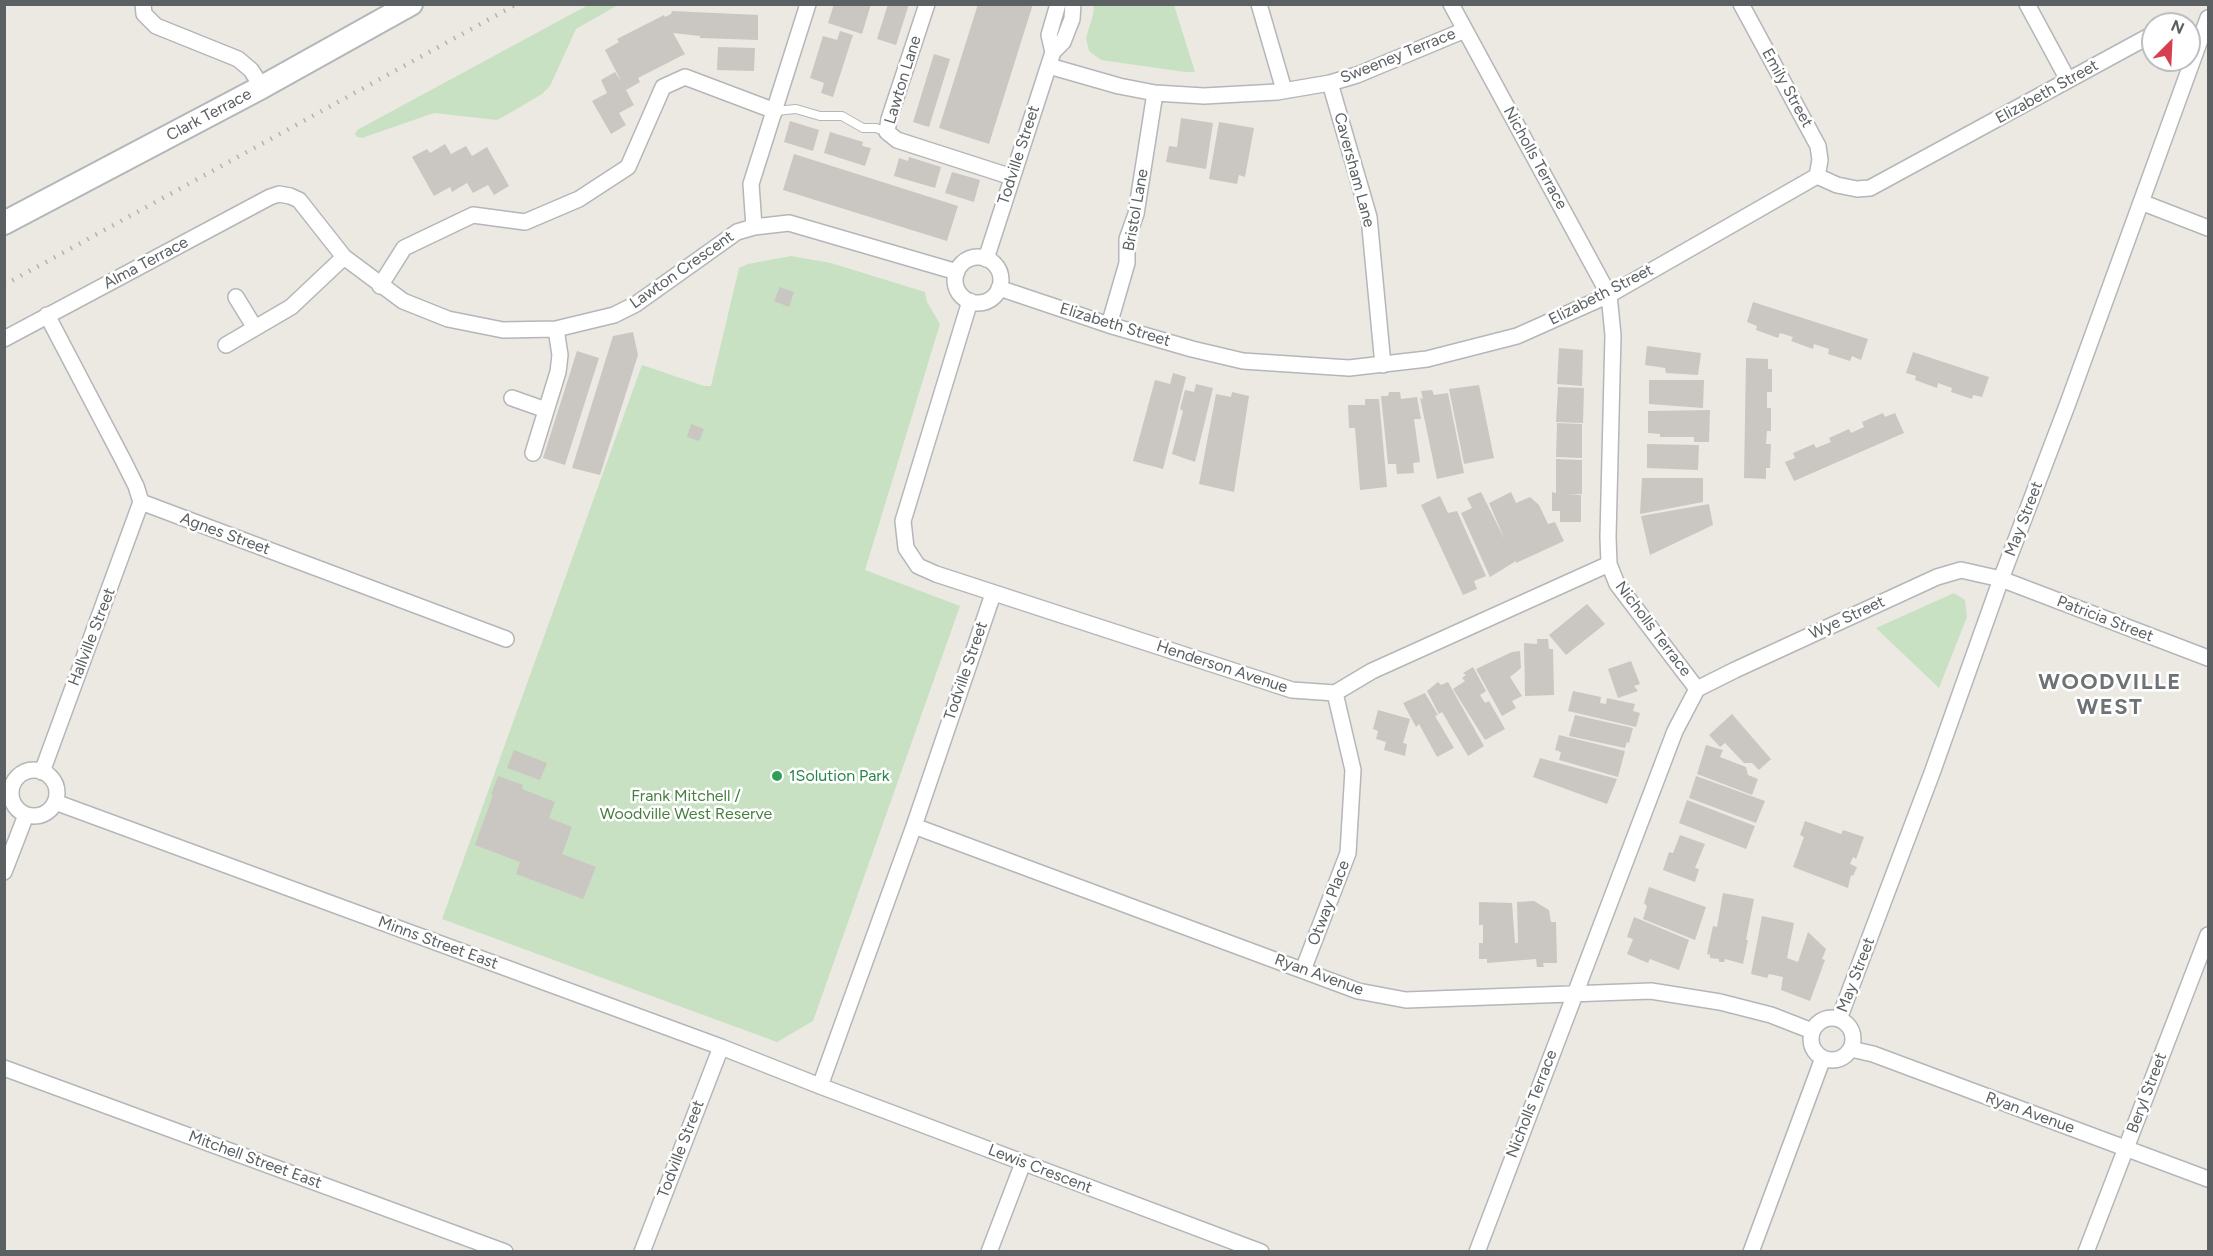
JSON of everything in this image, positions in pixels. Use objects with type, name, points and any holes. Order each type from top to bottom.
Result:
[{"type":"main road","name":"Clark Terrace","points":[[4,223],[262,87],[411,4]]},
{"type":"street","points":[[142,4],[144,14],[156,26],[238,59],[251,70],[262,87]]},
{"type":"street","points":[[380,286],[404,248],[473,215],[525,222],[579,199],[628,167],[663,87],[685,77],[775,111],[808,4]]},
{"type":"street","name":"Lawton Lane","points":[[927,4],[889,119],[887,132],[897,140],[1012,177]]},
{"type":"street","name":"Todville Street","points":[[1051,59],[1049,35],[1058,4]]},
{"type":"street","name":"Todville Street","points":[[986,259],[1051,59],[1063,42],[1072,19],[1073,4]]},
{"type":"street","points":[[1259,4],[1284,90]]},
{"type":"street","name":"Nicholls Terrace","points":[[1451,4],[1609,295],[1613,335],[1609,564],[1617,585],[1697,689],[1675,731],[1477,1251]]},
{"type":"street","name":"Emily Street","points":[[1741,4],[1818,146],[1820,160],[1817,176]]},
{"type":"street","points":[[2027,4],[2068,80]]},
{"type":"street","name":"Sweeney Terrace","points":[[1051,59],[1119,87],[1155,93],[1204,96],[1284,90],[1330,82],[1357,75],[1465,30]]},
{"type":"street","name":"Elizabeth Street","points":[[999,288],[1108,325],[1243,361],[1349,368],[1426,359],[1517,336],[1609,295],[1817,176],[1837,185],[1857,189],[1870,188],[2141,40]]},
{"type":"street","name":"May Street","points":[[1839,1019],[2068,403],[2141,202],[2184,72]]},
{"type":"street","name":"Caversham Lane","points":[[1330,82],[1370,217],[1383,365]]},
{"type":"street","name":"Bristol Lane","points":[[1108,325],[1126,268],[1127,239],[1136,214],[1155,93]]},
{"type":"street","name":"Lawton Crescent","points":[[290,196],[299,200],[344,257],[403,301],[448,319],[503,330],[556,329],[614,315],[636,304],[737,232],[754,227],[751,184],[775,111]]},
{"type":"street","name":"Alma Terrace","points":[[4,339],[270,197],[279,194],[290,196]]},
{"type":"street","points":[[2141,202],[2208,228]]},
{"type":"street","points":[[754,227],[789,223],[957,272]]},
{"type":"street","points":[[226,345],[291,307],[344,257]]},
{"type":"street","points":[[986,259],[998,269],[999,288],[989,300],[982,303],[970,302],[958,291],[957,272],[966,260],[986,259]]},
{"type":"street","points":[[236,297],[255,328]]},
{"type":"street","points":[[970,302],[903,521],[906,548],[918,566],[993,594]]},
{"type":"street","points":[[47,315],[123,460],[141,502]]},
{"type":"street","points":[[533,453],[558,372],[560,355],[556,329]]},
{"type":"street","points":[[512,398],[546,410]]},
{"type":"street","name":"Agnes Street","points":[[141,502],[506,639]]},
{"type":"street","name":"Hallville Street","points":[[42,772],[141,502]]},
{"type":"street","points":[[1335,693],[1372,671],[1609,564]]},
{"type":"street","name":"Wye Street","points":[[1697,689],[1937,577],[1961,570],[2001,579]]},
{"type":"street","name":"Patricia Street","points":[[2001,579],[2208,658]]},
{"type":"street","name":"Todville Street","points":[[820,1086],[914,826],[993,594]]},
{"type":"street","name":"Henderson Avenue","points":[[993,594],[1292,690],[1335,693]]},
{"type":"street","name":"Otway Place","points":[[1303,970],[1348,853],[1353,770],[1335,693]]},
{"type":"street","points":[[30,771],[42,772],[54,782],[55,801],[45,813],[38,816],[26,815],[14,804],[8,784],[30,771]]},
{"type":"street","name":"Minns Street East","points":[[55,801],[721,1047],[820,1086]]},
{"type":"street","points":[[4,872],[26,815]]},
{"type":"street","name":"Ryan Avenue","points":[[914,826],[1358,991],[1406,1000],[1651,991],[1720,1002],[1771,1016],[1812,1031]]},
{"type":"street","name":"Beryl Street","points":[[2086,1251],[2208,935]]},
{"type":"street","points":[[1824,1019],[1839,1019],[1846,1023],[1852,1035],[1851,1049],[1838,1059],[1823,1058],[1813,1047],[1812,1031],[1824,1019]]},
{"type":"street","name":"Todville Street","points":[[642,1251],[721,1047]]},
{"type":"street","name":"Ryan Avenue","points":[[1851,1049],[1873,1054],[2208,1179]]},
{"type":"street","points":[[1750,1251],[1823,1058]]},
{"type":"street","name":"Mitchell Street East","points":[[4,1068],[505,1251]]},
{"type":"street","name":"Lewis Crescent","points":[[820,1086],[1260,1251]]},
{"type":"street","points":[[990,1251],[1023,1163]]},
{"type":"lane","points":[[775,111],[796,109],[820,116],[842,116],[863,128],[876,128],[887,132]]},
{"type":"green space","points":[[590,4],[618,5],[576,29],[550,86],[542,94],[510,113],[497,120],[434,113],[362,138],[355,134],[357,130]]},
{"type":"green space","points":[[1094,5],[1174,5],[1195,72],[1101,60],[1089,51],[1086,38]]},
{"type":"green space","name":"Frank Mitchell / Woodville West Reserve","points":[[791,256],[831,263],[925,292],[927,302],[940,324],[865,570],[960,606],[813,1021],[777,1042],[442,919],[642,365],[704,386],[711,386],[739,268],[748,264]]},
{"type":"green space","points":[[1954,593],[1965,600],[1967,617],[1939,688],[1876,628]]},
{"type":"building","points":[[834,4],[871,4],[862,34],[828,23]]},
{"type":"building","points":[[888,4],[909,4],[896,45],[877,39]]},
{"type":"building","points":[[978,4],[1033,4],[989,144],[939,128]]},
{"type":"building","points":[[672,11],[758,15],[758,40],[700,38],[700,36],[673,33],[685,54],[638,78],[640,82],[626,90],[634,105],[619,113],[626,125],[611,134],[592,101],[607,93],[601,80],[615,72],[621,81],[605,50],[619,42],[617,39],[664,15],[665,17],[671,14]]},
{"type":"building","points":[[840,31],[853,35],[833,97],[821,93],[824,83],[810,78],[823,36],[837,40]]},
{"type":"building","points":[[718,47],[755,48],[754,71],[717,70]]},
{"type":"building","points":[[934,54],[950,59],[929,127],[913,122]]},
{"type":"building","points":[[1181,118],[1213,123],[1206,169],[1166,162],[1169,146],[1177,147]]},
{"type":"building","points":[[790,121],[819,130],[813,151],[784,142]]},
{"type":"building","points":[[1219,122],[1254,128],[1245,177],[1239,175],[1237,184],[1209,179]]},
{"type":"building","points":[[830,132],[863,142],[862,146],[871,148],[865,166],[824,153]]},
{"type":"building","points":[[445,144],[451,154],[466,146],[472,156],[487,147],[509,186],[494,195],[488,185],[473,193],[467,183],[452,192],[450,187],[434,196],[412,157],[427,149],[430,153]]},
{"type":"building","points":[[794,154],[958,206],[947,241],[783,190]]},
{"type":"building","points":[[909,157],[941,167],[935,188],[894,176],[899,158],[908,161]]},
{"type":"building","points":[[952,172],[980,180],[974,202],[945,193]]},
{"type":"building","points":[[780,287],[794,292],[789,307],[774,301]]},
{"type":"building","points":[[1753,302],[1868,339],[1861,360],[1852,356],[1850,361],[1828,354],[1829,349],[1814,344],[1813,349],[1791,341],[1793,337],[1780,333],[1778,338],[1756,330],[1757,326],[1747,322]]},
{"type":"building","points":[[633,332],[638,355],[600,475],[572,468],[613,336]]},
{"type":"building","points":[[1647,346],[1701,353],[1698,375],[1666,373],[1665,368],[1645,365]]},
{"type":"building","points":[[1559,348],[1583,350],[1582,386],[1557,384]]},
{"type":"building","points":[[577,351],[599,358],[565,465],[543,458]]},
{"type":"building","points":[[1913,352],[1989,377],[1982,397],[1973,395],[1972,399],[1951,392],[1952,388],[1938,383],[1937,388],[1915,380],[1916,376],[1906,373]]},
{"type":"building","points":[[1746,358],[1768,359],[1768,369],[1772,369],[1772,392],[1767,392],[1767,408],[1771,408],[1771,431],[1767,431],[1766,444],[1771,444],[1770,468],[1766,468],[1766,479],[1744,478]]},
{"type":"building","points":[[1173,373],[1186,377],[1163,469],[1133,461],[1155,380],[1170,384]]},
{"type":"building","points":[[1649,380],[1704,380],[1703,408],[1649,404]]},
{"type":"building","points":[[1196,384],[1213,388],[1195,462],[1172,454],[1183,411],[1180,409],[1185,390],[1194,392]]},
{"type":"building","points":[[1479,385],[1494,458],[1464,464],[1449,389]]},
{"type":"building","points":[[1558,387],[1584,388],[1583,423],[1556,422]]},
{"type":"building","points":[[1432,390],[1434,395],[1448,393],[1464,473],[1437,479],[1420,398],[1423,399],[1421,391]]},
{"type":"building","points":[[1232,392],[1249,396],[1234,492],[1199,484],[1216,394],[1231,397]]},
{"type":"building","points":[[1389,392],[1400,392],[1401,399],[1417,397],[1421,419],[1414,419],[1420,462],[1413,463],[1414,473],[1397,474],[1396,464],[1388,464],[1381,396],[1388,396]]},
{"type":"building","points":[[1365,399],[1379,399],[1387,487],[1360,490],[1355,428],[1349,428],[1348,405],[1365,405]]},
{"type":"building","points":[[1710,410],[1709,442],[1694,442],[1694,437],[1660,437],[1660,434],[1648,433],[1648,411]]},
{"type":"building","points":[[1883,413],[1885,417],[1895,413],[1904,433],[1794,481],[1785,462],[1795,458],[1793,453],[1814,444],[1816,448],[1831,442],[1829,438],[1849,429],[1851,433],[1864,427],[1862,422]]},
{"type":"building","points":[[1557,423],[1582,424],[1582,458],[1556,457]]},
{"type":"building","points":[[691,424],[704,429],[699,441],[687,437]]},
{"type":"building","points":[[1647,444],[1699,445],[1698,470],[1647,468]]},
{"type":"building","points":[[1556,459],[1582,460],[1582,494],[1567,494],[1581,495],[1581,522],[1560,522],[1560,511],[1552,511],[1552,492],[1556,493]]},
{"type":"building","points":[[1642,478],[1703,478],[1703,502],[1640,514]]},
{"type":"building","points":[[1481,492],[1505,540],[1489,503],[1511,492],[1516,503],[1530,497],[1539,505],[1548,524],[1555,522],[1564,541],[1516,563],[1516,561],[1490,577],[1461,513],[1472,508],[1467,498]]},
{"type":"building","points":[[1440,496],[1448,513],[1457,511],[1486,576],[1474,581],[1477,589],[1463,595],[1421,505]]},
{"type":"building","points":[[1709,504],[1713,525],[1650,555],[1641,516]]},
{"type":"building","points":[[1587,604],[1605,624],[1566,655],[1549,635]]},
{"type":"building","points":[[1537,639],[1548,639],[1549,649],[1553,649],[1554,695],[1525,696],[1524,643],[1537,644]]},
{"type":"building","points":[[1520,651],[1521,668],[1510,677],[1522,696],[1512,701],[1516,708],[1502,716],[1476,669],[1512,652]]},
{"type":"building","points":[[1631,661],[1640,684],[1634,686],[1638,691],[1618,698],[1608,669]]},
{"type":"building","points":[[1473,667],[1486,691],[1480,695],[1485,703],[1489,701],[1505,729],[1485,740],[1453,689],[1465,681],[1462,678],[1466,675],[1463,673]]},
{"type":"building","points":[[1438,682],[1441,685],[1448,682],[1484,746],[1468,756],[1442,712],[1439,714],[1427,691]]},
{"type":"building","points":[[1573,691],[1601,697],[1600,703],[1606,704],[1607,698],[1635,704],[1633,711],[1640,713],[1636,727],[1568,711]]},
{"type":"building","points":[[1425,693],[1438,715],[1435,716],[1454,748],[1437,757],[1419,724],[1416,727],[1403,703]]},
{"type":"building","points":[[1378,710],[1410,719],[1403,743],[1407,744],[1405,756],[1384,750],[1386,742],[1376,739],[1378,731],[1373,729]]},
{"type":"building","points":[[1732,714],[1771,759],[1759,770],[1752,763],[1744,763],[1725,743],[1720,747],[1709,735]]},
{"type":"building","points":[[1575,715],[1633,728],[1629,743],[1627,742],[1625,748],[1569,736]]},
{"type":"building","points":[[1559,735],[1625,751],[1618,777],[1559,760],[1561,752],[1555,750]]},
{"type":"building","points":[[1706,745],[1723,750],[1720,757],[1746,767],[1748,775],[1758,779],[1752,795],[1697,774]]},
{"type":"building","points":[[514,750],[547,763],[540,780],[507,768]]},
{"type":"building","points":[[1540,758],[1617,779],[1607,804],[1533,777]]},
{"type":"building","points":[[498,776],[523,785],[522,789],[555,802],[549,818],[572,827],[562,854],[596,867],[583,899],[516,874],[520,862],[475,845]]},
{"type":"building","points":[[1696,776],[1765,801],[1756,823],[1689,798]]},
{"type":"building","points":[[1687,800],[1755,826],[1746,849],[1679,823]]},
{"type":"building","points":[[1805,821],[1841,834],[1843,830],[1864,837],[1856,859],[1853,857],[1850,864],[1857,867],[1853,876],[1851,875],[1848,888],[1793,867],[1804,837],[1800,835]]},
{"type":"building","points":[[1680,835],[1705,844],[1695,868],[1699,869],[1695,882],[1663,870],[1669,852],[1673,853]]},
{"type":"building","points":[[1649,887],[1706,907],[1695,940],[1643,919],[1647,906],[1644,903]]},
{"type":"building","points":[[1723,893],[1754,899],[1743,964],[1725,959],[1724,962],[1719,962],[1719,959],[1710,958],[1707,954],[1713,926],[1717,927]]},
{"type":"building","points":[[1534,901],[1549,910],[1551,922],[1556,922],[1557,963],[1543,963],[1544,967],[1537,967],[1536,959],[1487,963],[1487,959],[1479,959],[1479,943],[1483,943],[1483,925],[1479,925],[1479,902],[1512,903],[1515,943],[1518,943],[1517,902]]},
{"type":"building","points":[[1762,916],[1794,923],[1787,958],[1798,962],[1808,932],[1826,949],[1822,959],[1825,960],[1810,1001],[1781,990],[1783,977],[1769,974],[1767,978],[1751,974]]},
{"type":"building","points":[[1634,917],[1689,940],[1679,970],[1650,959],[1648,963],[1627,954],[1633,939],[1627,937]]},
{"type":"railway","points":[[4,285],[517,4]]},
{"type":"place","name":"1Solution Park","points":[[777,776]]},
{"type":"district","name":"WOODVILLE WEST","points":[[2110,696]]}]
